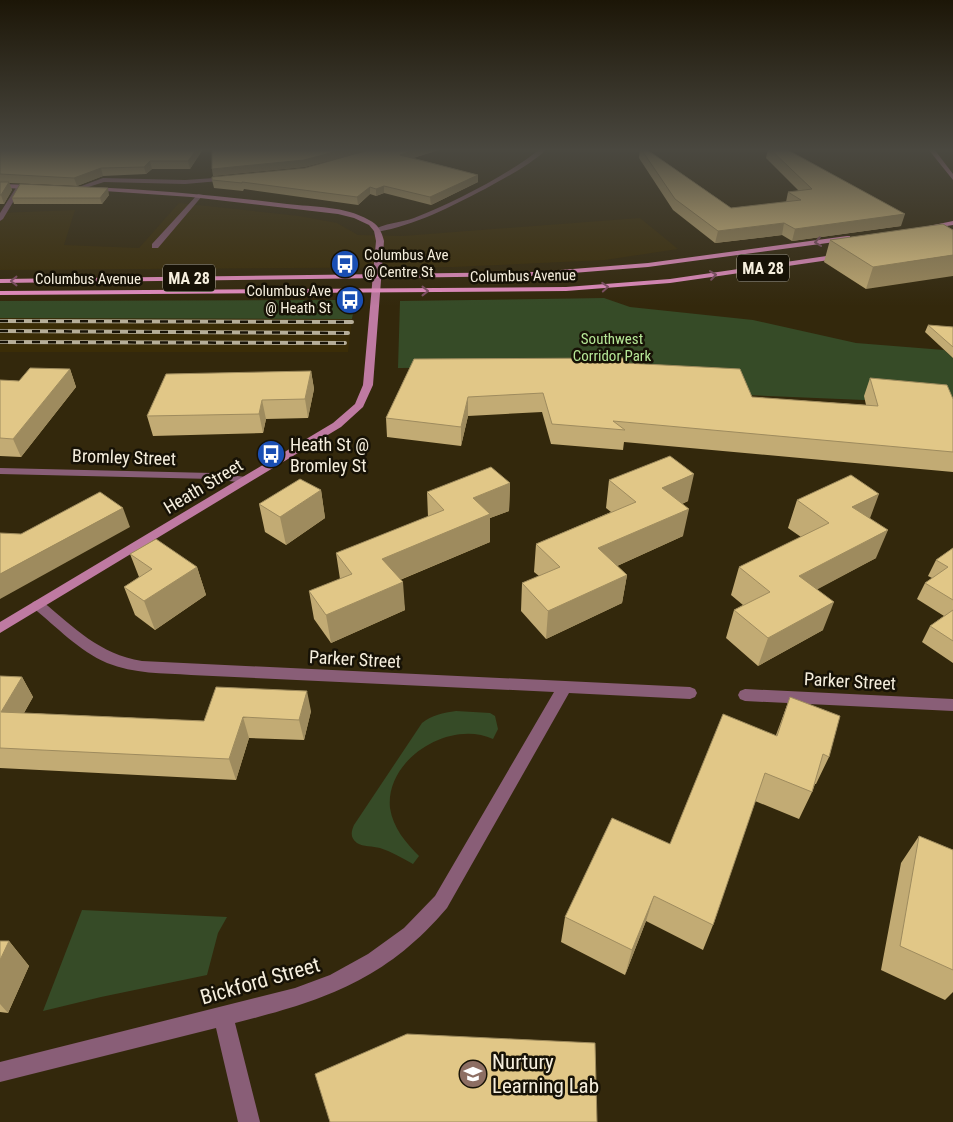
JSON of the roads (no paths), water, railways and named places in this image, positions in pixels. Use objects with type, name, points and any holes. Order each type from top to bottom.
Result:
[{"type":"main road","points":[[250,201],[349,214],[366,220],[377,230]]},
{"type":"main road","points":[[922,228],[953,223]]},
{"type":"main road","name":"Heath Street","points":[[0,628],[337,425],[359,405],[366,393],[369,376],[380,240],[377,230]]},
{"type":"main road","name":"Columbus Avenue","points":[[0,281],[513,275],[636,267],[859,236]]},
{"type":"main road","name":"Columbus Avenue","points":[[0,293],[376,292],[612,287],[670,281],[851,254]]},
{"type":"street","points":[[0,219],[10,201]]},
{"type":"street","points":[[155,246],[194,201]]},
{"type":"street","points":[[377,230],[404,225],[430,215],[455,201]]},
{"type":"street","name":"Bromley Street","points":[[0,471],[212,476],[246,480]]},
{"type":"street","name":"Parker Street","points":[[38,605],[101,654],[126,663],[142,666],[690,693]]},
{"type":"street","name":"Bickford Street","points":[[0,1072],[222,1017],[320,990],[366,968],[402,942],[431,916],[450,889],[565,687]]},
{"type":"street","name":"Parker Street","points":[[745,695],[953,705]]},
{"type":"street","points":[[222,1017],[248,1122]]},
{"type":"railway","points":[[0,321],[352,322]]},
{"type":"railway","points":[[0,331],[348,333]]},
{"type":"railway","points":[[0,342],[345,343]]},
{"type":"place","name":"Columbus Ave @ Centre St","points":[[345,264]]},
{"type":"place","name":"Columbus Ave @ Heath St","points":[[350,300]]},
{"type":"place","name":"Heath St @ Bromley St","points":[[271,454]]},
{"type":"place","name":"Nurtury Learning Lab","points":[[473,1074]]},
{"type":"park label","name":"Southwest Corridor Park","points":[[612,348]]}]
